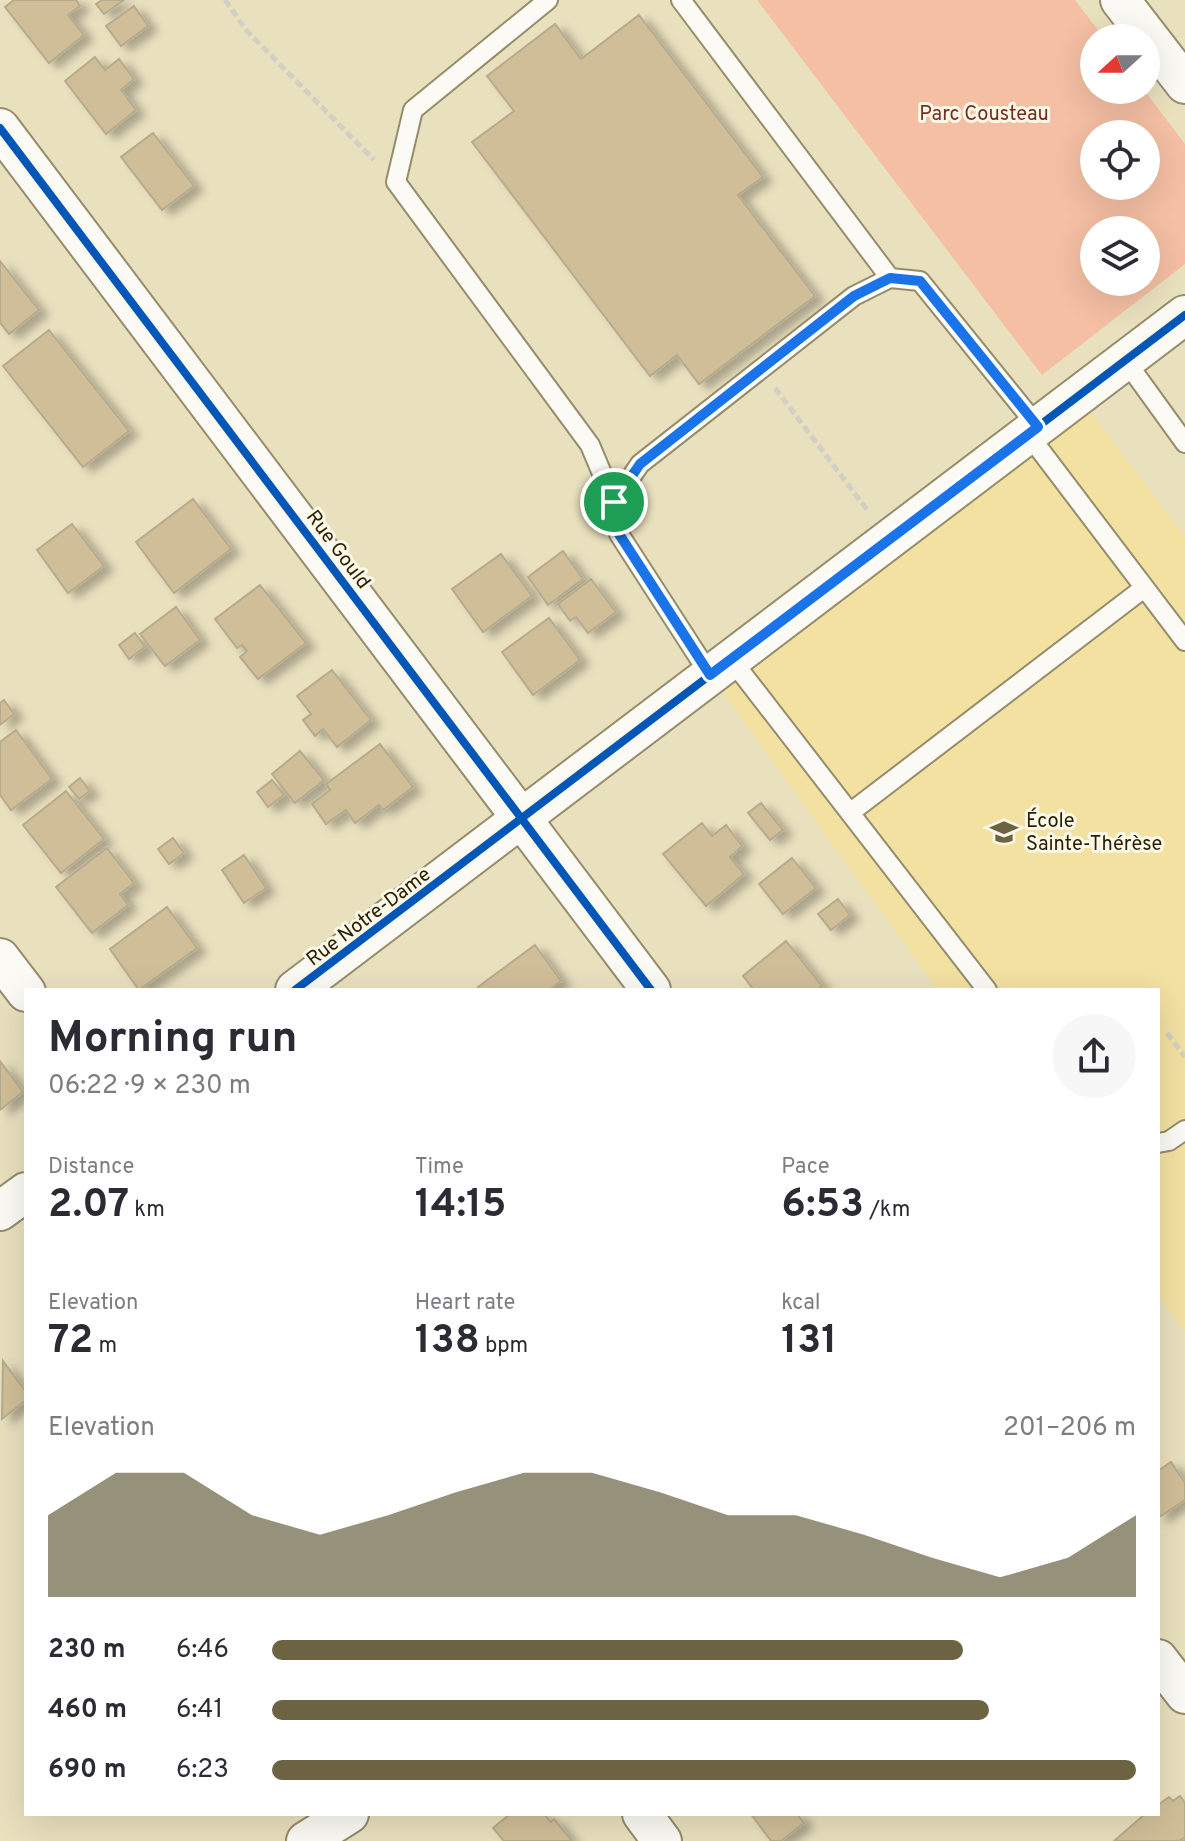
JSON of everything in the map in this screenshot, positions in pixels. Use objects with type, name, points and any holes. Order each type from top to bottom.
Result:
[{"type":"street","points":[[1120,0],[1185,84]]},
{"type":"street","name":"Rue Gould","points":[[0,128],[649,988]]},
{"type":"street","name":"Rue Notre-Dame","points":[[298,988],[1185,315]]},
{"type":"street","points":[[0,958],[24,989]]},
{"type":"street","points":[[0,1211],[24,1193]]},
{"type":"street","points":[[1160,1662],[1185,1694]]},
{"type":"street","points":[[306,1841],[346,1816]]},
{"type":"street","points":[[643,1816],[662,1841]]},
{"type":"lane","points":[[548,0],[413,110],[396,182],[590,445],[614,502],[619,534],[720,667],[851,812],[985,988]]},
{"type":"lane","points":[[681,0],[890,278]]},
{"type":"lane","points":[[614,502],[640,464],[854,296],[890,278],[920,281],[1033,430],[1185,641]]},
{"type":"lane","points":[[1125,360],[1185,443]]},
{"type":"lane","points":[[851,812],[1144,588]]},
{"type":"lane","points":[[1160,1143],[1169,1141],[1185,1130]]},
{"type":"path","points":[[225,0],[247,31],[396,182]]},
{"type":"path","points":[[760,370],[889,539]]},
{"type":"path","points":[[1167,1033],[1185,1057]]},
{"type":"shaded area","name":"École Sainte-Thérèse","points":[[1078,396],[1185,536],[1185,1332],[1160,1297],[1160,988],[937,988],[710,675]]},
{"type":"green space","name":"Parc Cousteau","points":[[757,0],[1075,0],[1093,24],[1080,24],[1080,104],[1155,104],[1185,144],[1185,264],[1160,283],[1160,216],[1080,216],[1080,296],[1144,296],[1042,375]]},
{"type":"building","points":[[14,0],[76,0],[80,6],[68,15],[84,35],[49,63],[5,7]]},
{"type":"building","points":[[102,0],[124,0],[104,14],[96,4]]},
{"type":"building","points":[[134,6],[148,26],[121,46],[106,26]]},
{"type":"building","points":[[639,15],[763,177],[738,195],[815,296],[699,384],[677,355],[650,376],[472,142],[514,111],[487,76],[555,24],[581,59]]},
{"type":"building","points":[[95,57],[105,70],[119,59],[134,79],[121,90],[136,110],[106,134],[65,81]]},
{"type":"building","points":[[153,133],[194,186],[162,210],[121,157]]},
{"type":"building","points":[[0,261],[39,310],[9,334],[0,323]]},
{"type":"building","points":[[49,330],[129,431],[83,467],[3,366]]},
{"type":"building","points":[[193,499],[231,549],[174,593],[136,542]]},
{"type":"building","points":[[72,524],[104,566],[68,593],[37,550]]},
{"type":"building","points":[[563,551],[583,579],[548,605],[528,577]]},
{"type":"building","points":[[501,554],[532,596],[483,632],[452,589]]},
{"type":"building","points":[[591,579],[616,612],[588,633],[576,617],[570,621],[558,604]]},
{"type":"building","points":[[260,585],[306,643],[258,679],[240,657],[247,651],[242,645],[237,648],[215,619]]},
{"type":"building","points":[[176,607],[200,640],[165,666],[140,634]]},
{"type":"building","points":[[549,618],[580,660],[533,695],[502,652]]},
{"type":"building","points":[[135,633],[145,647],[129,659],[119,645]]},
{"type":"building","points":[[332,670],[371,720],[337,747],[323,729],[315,736],[303,720],[311,714],[297,696]]},
{"type":"building","points":[[4,700],[14,714],[0,725],[0,703]]},
{"type":"building","points":[[16,730],[52,779],[11,810],[0,795],[0,742]]},
{"type":"building","points":[[380,744],[413,787],[383,810],[379,805],[355,823],[346,810],[326,824],[312,804],[330,790],[326,784]]},
{"type":"building","points":[[300,751],[324,780],[295,803],[272,774]]},
{"type":"building","points":[[80,778],[90,791],[79,799],[69,787]]},
{"type":"building","points":[[272,780],[284,795],[268,807],[257,792]]},
{"type":"building","points":[[66,791],[104,839],[61,873],[23,825]]},
{"type":"building","points":[[761,803],[783,830],[770,840],[748,813]]},
{"type":"building","points":[[702,823],[712,836],[726,825],[742,846],[730,857],[744,874],[706,906],[663,854]]},
{"type":"building","points":[[173,838],[184,853],[169,864],[158,849]]},
{"type":"building","points":[[107,848],[134,883],[120,894],[128,905],[92,933],[56,887]]},
{"type":"building","points":[[244,855],[266,888],[244,903],[222,870]]},
{"type":"building","points":[[792,858],[816,888],[783,914],[759,884]]},
{"type":"building","points":[[838,899],[850,915],[831,930],[818,914]]},
{"type":"building","points":[[167,907],[197,948],[142,988],[138,988],[110,949]]},
{"type":"building","points":[[786,941],[822,986],[752,988],[743,976]]},
{"type":"building","points":[[535,945],[561,981],[552,988],[478,987]]},
{"type":"building","points":[[0,1061],[23,1092],[0,1110]]},
{"type":"building","points":[[3,1361],[24,1389],[24,1402],[2,1419]]},
{"type":"building","points":[[1171,1462],[1185,1483],[1185,1500],[1160,1517],[1160,1470]]},
{"type":"building","points":[[1180,1796],[1185,1803],[1185,1837],[1179,1841],[1114,1841],[1143,1816],[1160,1816],[1160,1804],[1169,1797],[1173,1801]]},
{"type":"building","points":[[508,1816],[546,1816],[551,1822],[554,1819],[572,1841],[504,1841],[493,1828]]},
{"type":"building","points":[[752,1816],[799,1816],[804,1823],[781,1841],[771,1841]]},
{"type":"cycle path","points":[[0,128],[649,988]]},
{"type":"cycle path","points":[[298,988],[1185,315]]},
{"type":"place","name":"École Sainte-Thérèse","points":[[1004,832]]},
{"type":"route","points":[[890,278],[920,281],[1038,427],[710,675],[619,534],[614,502],[640,464],[854,296],[890,278]]}]
